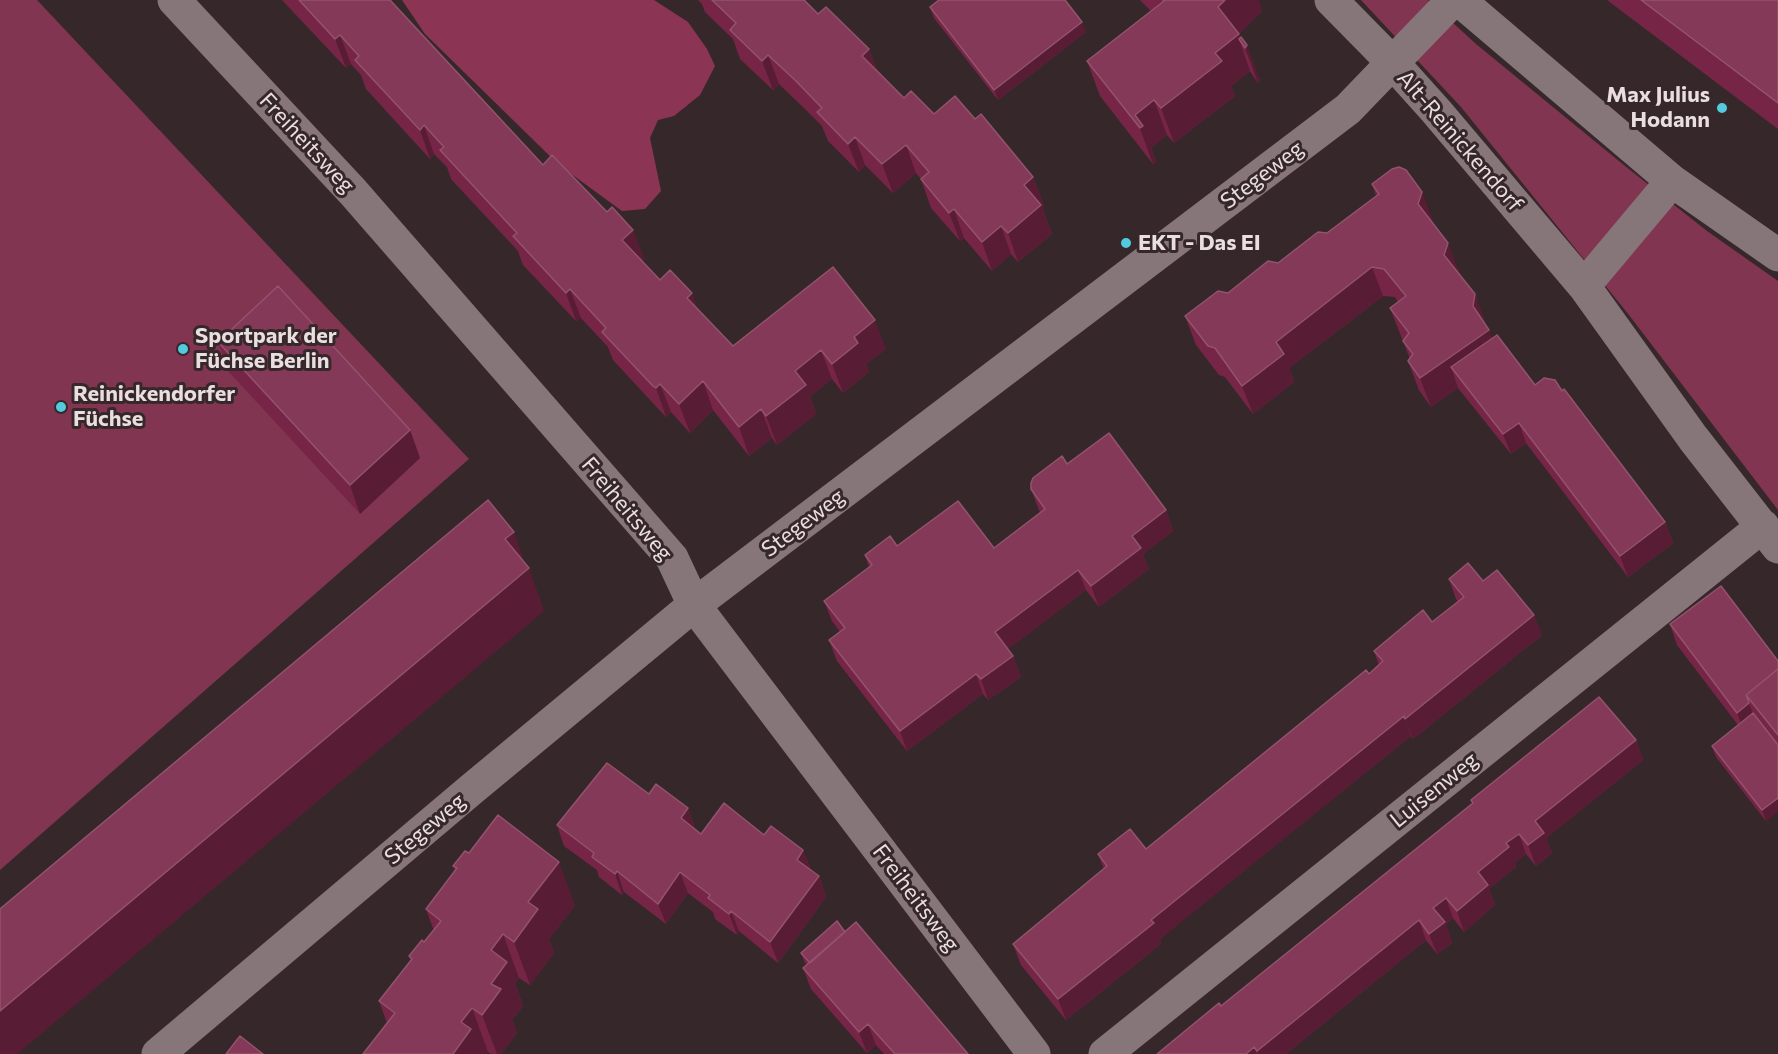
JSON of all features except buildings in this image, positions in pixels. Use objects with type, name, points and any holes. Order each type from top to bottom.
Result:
[{"type":"street","name":"Freiheitsweg","points":[[174,0],[353,192],[672,558],[694,605],[1034,1054]]},
{"type":"street","name":"Alt-Reinickendorf","points":[[1331,0],[1392,62],[1584,286],[1692,438],[1770,536]]},
{"type":"street","name":"Stegeweg","points":[[158,1054],[694,605],[1348,109],[1453,0]]},
{"type":"street","points":[[1459,0],[1672,181],[1778,255]]},
{"type":"street","points":[[1584,286],[1672,181]]},
{"type":"street","name":"Luisenweg","points":[[1105,1054],[1770,536]]},
{"type":"shaded area","name":"Sportpark der Füchse Berlin","points":[[0,0],[37,0],[469,459],[0,870]]},
{"type":"shaded area","points":[[402,0],[654,0],[688,22],[707,49],[715,66],[700,95],[674,116],[658,120],[650,138],[661,191],[645,209],[622,211],[559,165],[425,34]]},
{"type":"shaded area","points":[[1361,0],[1428,0],[1476,44],[1625,166],[1707,231],[1778,281],[1778,510],[1629,315],[1461,107]]},
{"type":"place","name":"Max Julius Hodann","points":[[1722,108]]},
{"type":"place","name":"EKT - Das EI","points":[[1126,243]]},
{"type":"place","name":"Sportpark der Füchse Berlin","points":[[183,349]]},
{"type":"place","name":"Reinickendorfer Füchse","points":[[61,407]]}]
